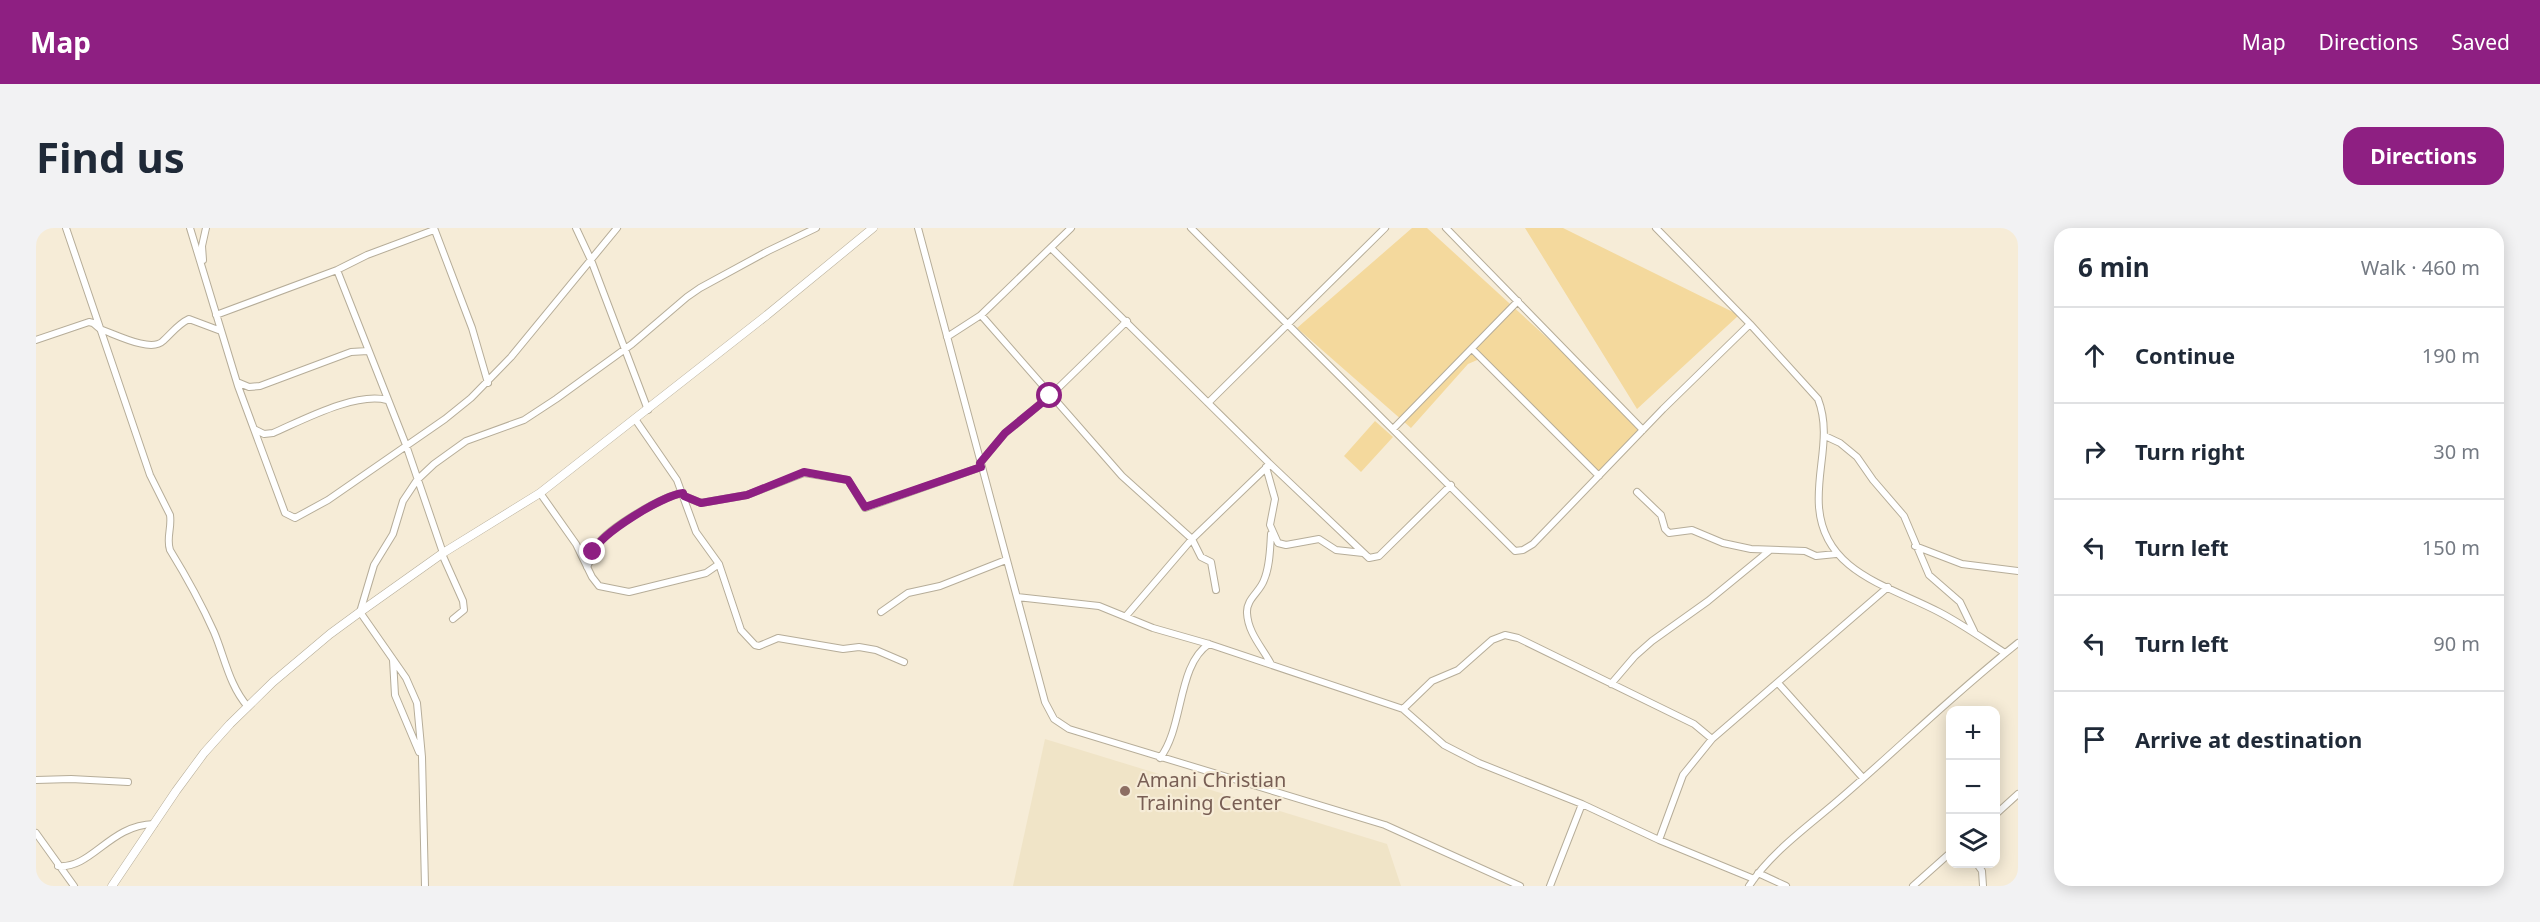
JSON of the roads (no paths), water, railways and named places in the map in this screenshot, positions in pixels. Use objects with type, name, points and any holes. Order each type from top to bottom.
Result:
[{"type":"street","points":[[76,228],[66,230],[150,475],[170,515],[167,542],[197,596],[235,688],[248,706]]},
{"type":"street","points":[[190,228],[237,382],[285,513],[292,518],[303,515],[328,500],[445,419],[488,383],[617,228]]},
{"type":"street","points":[[204,272],[202,246],[206,228]]},
{"type":"street","points":[[576,228],[591,260],[648,410]]},
{"type":"street","points":[[360,612],[374,566],[393,534],[403,501],[417,480],[456,447],[482,434],[524,420],[624,351],[700,288],[816,228]]},
{"type":"street","points":[[112,886],[204,753],[248,706],[330,634],[443,554],[540,493],[648,410],[873,228]]},
{"type":"street","points":[[918,228],[1006,560],[1050,715],[1059,724],[1160,758],[1384,825],[1520,886]]},
{"type":"street","points":[[947,337],[981,315],[1052,249],[1071,228]]},
{"type":"street","points":[[1191,228],[1515,551],[1533,544],[1750,324]]},
{"type":"street","points":[[1208,403],[1287,322],[1385,228]]},
{"type":"street","points":[[1446,228],[1643,430]]},
{"type":"street","points":[[216,315],[337,270],[367,255],[434,229],[472,328],[488,383]]},
{"type":"street","points":[[1658,229],[1750,324],[1818,399],[1823,410],[1825,436],[1819,506],[1824,535],[1836,554],[1850,567],[1974,632],[2005,653]]},
{"type":"street","points":[[1052,249],[1208,403],[1268,466],[1371,559],[1379,556],[1450,485]]},
{"type":"street","points":[[337,270],[406,445],[464,608],[462,614],[453,619]]},
{"type":"street","points":[[1393,429],[1518,301]]},
{"type":"street","points":[[981,315],[1122,476],[1192,539],[1201,557],[1211,562],[1216,590]]},
{"type":"street","points":[[36,340],[89,322],[100,329],[151,347],[161,343],[178,325],[189,319],[221,331]]},
{"type":"street","points":[[587,567],[600,541],[660,500],[683,495],[696,502],[707,502],[747,495],[809,472],[848,480],[865,507],[981,465],[1005,433],[1050,396],[1126,321]]},
{"type":"street","points":[[1472,349],[1599,476]]},
{"type":"street","points":[[237,382],[254,387],[351,352],[368,351]]},
{"type":"street","points":[[254,429],[264,434],[273,433],[320,413],[365,398],[387,400]]},
{"type":"street","points":[[635,419],[673,473],[696,532],[719,564],[741,630],[755,645],[759,646],[778,639],[843,649],[859,647],[876,650],[904,662]]},
{"type":"street","points":[[1825,436],[1840,443],[1857,457],[1873,480],[1904,516],[1929,575],[1960,602],[1974,632]]},
{"type":"street","points":[[1126,616],[1192,539],[1268,466]]},
{"type":"street","points":[[1268,466],[1275,499],[1267,572],[1263,584],[1252,596],[1247,614],[1253,635],[1272,664]]},
{"type":"street","points":[[1637,492],[1661,515],[1665,529],[1669,533],[1692,530],[1723,543],[1770,551],[1804,551],[1816,556],[1836,554]]},
{"type":"street","points":[[540,493],[576,544],[599,585],[624,592],[654,584],[689,579],[706,573],[719,564]]},
{"type":"street","points":[[1271,531],[1281,545],[1319,539],[1336,550],[1364,553]]},
{"type":"street","points":[[1916,546],[1962,564],[2018,571]]},
{"type":"street","points":[[1611,684],[1635,656],[1652,641],[1708,601],[1770,551]]},
{"type":"street","points":[[881,612],[908,593],[940,586],[1006,560]]},
{"type":"street","points":[[1659,840],[1683,775],[1712,739],[1888,587]]},
{"type":"street","points":[[1017,597],[1084,603],[1126,616],[1153,628],[1272,664],[1403,709],[1444,745],[1479,763],[1582,804],[1659,840],[1786,886]]},
{"type":"street","points":[[360,612],[409,683],[417,703],[422,757],[425,886]]},
{"type":"street","points":[[1403,709],[1436,678],[1458,670],[1492,640],[1505,635],[1518,638],[1694,724],[1712,739]]},
{"type":"street","points":[[1749,886],[1756,876],[1968,683],[2018,643]]},
{"type":"street","points":[[1160,758],[1169,744],[1196,655],[1209,644]]},
{"type":"street","points":[[393,659],[395,695],[422,757]]},
{"type":"street","points":[[1778,683],[1863,778]]},
{"type":"street","points":[[36,780],[128,782]]},
{"type":"street","points":[[2000,810],[2018,794]]},
{"type":"street","points":[[1550,886],[1582,804]]},
{"type":"street","points":[[58,866],[76,864],[129,828],[154,824]]},
{"type":"street","points":[[36,833],[74,886]]},
{"type":"street","points":[[1913,886],[1946,857]]},
{"type":"street","points":[[1980,868],[1983,886]]},
{"type":"place","name":"Amani Christian Training Center","points":[[1125,791]]}]
